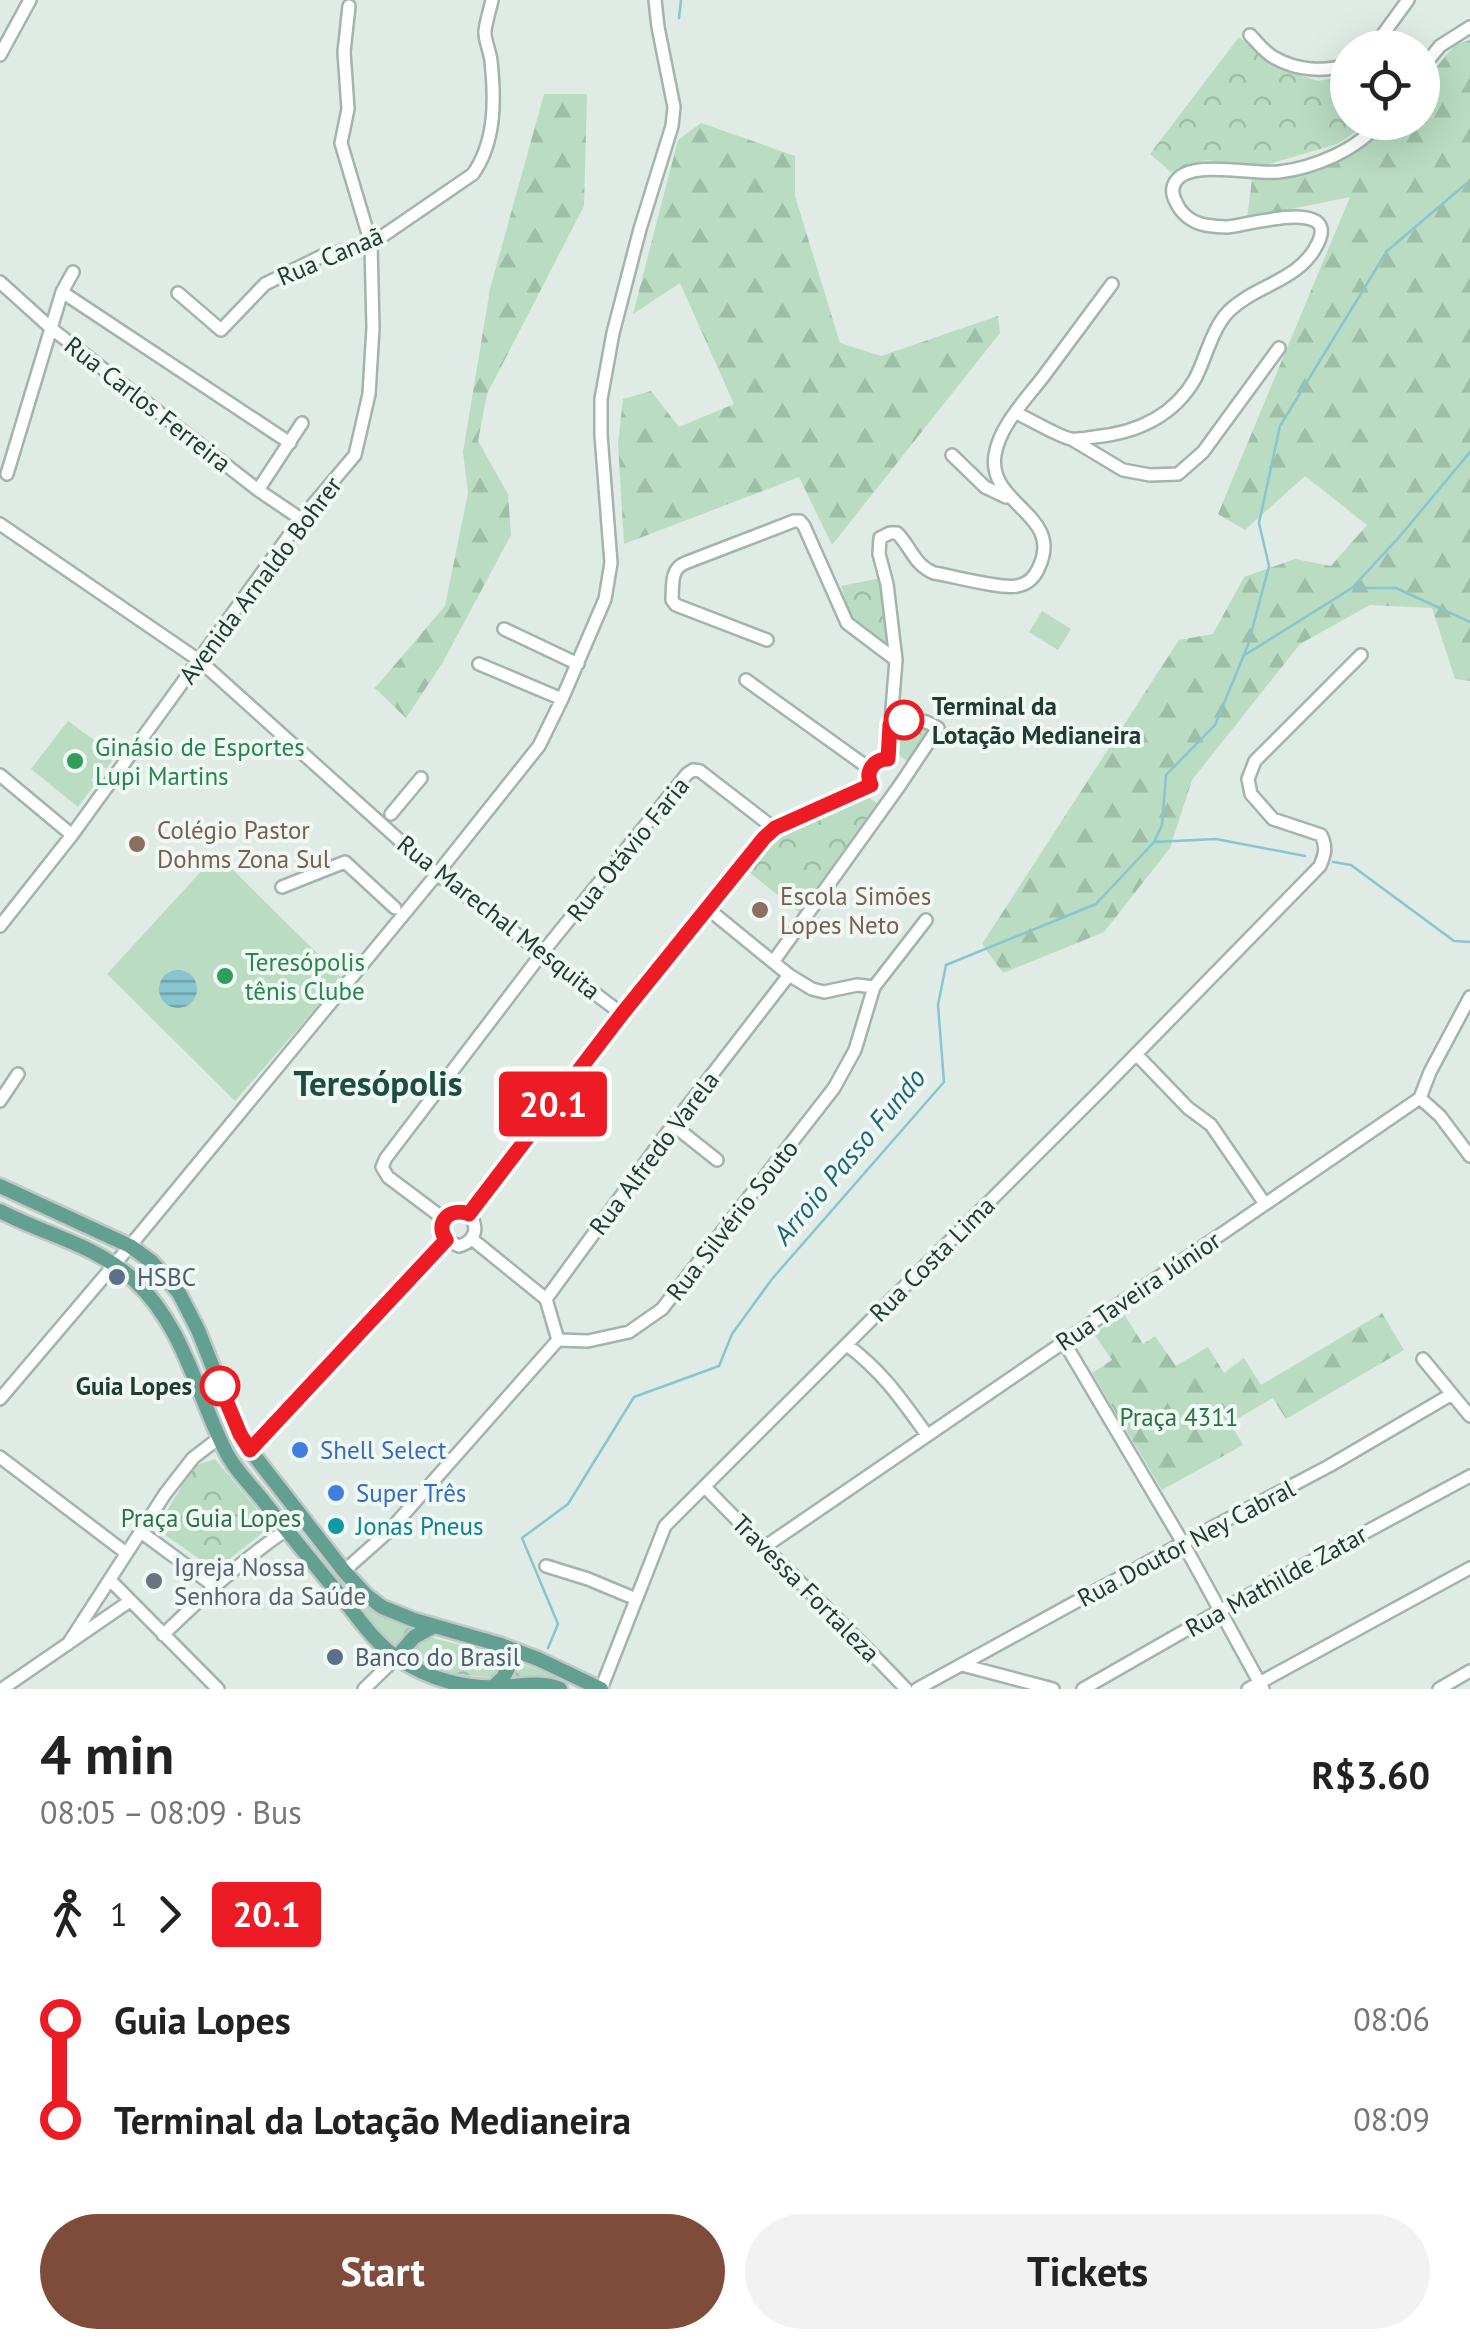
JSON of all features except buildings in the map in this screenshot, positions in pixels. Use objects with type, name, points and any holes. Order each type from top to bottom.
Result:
[{"type":"main road","points":[[0,1186],[130,1246],[152,1262],[179,1293],[250,1450],[366,1594],[382,1607],[538,1659],[601,1689]]},
{"type":"main road","points":[[0,1211],[86,1248],[116,1264],[138,1283],[174,1330],[226,1454],[370,1632],[396,1658],[442,1680],[466,1686],[550,1685],[560,1689]]},
{"type":"main road","points":[[396,1658],[414,1637],[434,1626]]},
{"type":"main road","points":[[493,1687],[508,1668],[502,1646]]},
{"type":"street","points":[[0,54],[30,0]]},
{"type":"street","name":"Rua Canaã","points":[[178,293],[221,330],[265,284],[322,256],[371,244],[473,174],[490,137],[494,105],[489,47],[484,34],[492,0]]},
{"type":"street","points":[[0,1399],[437,874],[539,746],[562,699],[606,599],[610,563],[601,399],[613,333],[640,229],[672,126],[674,107],[655,0]]},
{"type":"street","points":[[1386,30],[1408,0]]},
{"type":"street","name":"Avenida Arnaldo Bohrer","points":[[0,926],[5,909],[72,835],[301,519],[355,455],[369,394],[373,328],[371,244],[341,143],[348,109],[344,52],[350,6]]},
{"type":"street","points":[[1440,46],[1470,27]]},
{"type":"street","points":[[1250,35],[1273,57],[1305,69],[1330,68]]},
{"type":"street","points":[[1072,439],[1133,431],[1150,424],[1184,394],[1195,378],[1224,316],[1235,305],[1298,270],[1320,240],[1322,230],[1303,216],[1228,227],[1203,225],[1180,211],[1172,196],[1173,184],[1180,176],[1207,168],[1280,172],[1338,153],[1359,140]]},
{"type":"street","points":[[7,474],[62,292],[73,272]]},
{"type":"street","name":"Rua Carlos Ferreira","points":[[0,282],[52,329],[258,490],[301,519]]},
{"type":"street","points":[[1010,498],[994,467],[996,450],[1016,413],[1112,284]]},
{"type":"street","points":[[62,292],[290,443]]},
{"type":"street","points":[[1016,413],[1072,439],[1123,470],[1150,475],[1178,474],[1202,452],[1280,348]]},
{"type":"street","points":[[258,490],[302,423]]},
{"type":"street","points":[[888,759],[896,660],[887,584],[879,554],[880,538],[897,533],[923,569],[1013,587],[1037,572],[1045,554],[1044,539],[1029,513],[1010,498],[985,487],[952,455]]},
{"type":"street","points":[[767,640],[676,605],[672,600],[674,571],[684,563],[800,522],[848,624],[896,660]]},
{"type":"street","name":"Rua Marechal Mesquita","points":[[0,524],[200,660],[437,874],[622,1014]]},
{"type":"street","points":[[504,629],[578,664]]},
{"type":"street","name":"Rua Costa Lima","points":[[601,1689],[664,1526],[1320,866],[1326,853],[1321,835],[1273,819],[1251,794],[1248,779],[1255,762],[1362,655]]},
{"type":"street","points":[[478,664],[562,699]]},
{"type":"street","points":[[746,680],[870,769]]},
{"type":"street","points":[[772,962],[938,728],[916,718],[890,725]]},
{"type":"street","points":[[888,759],[901,769],[900,786],[885,793],[869,780],[870,769],[878,761],[888,759]]},
{"type":"street","name":"Rua Otávio Faria","points":[[444,1220],[388,1177],[382,1167],[386,1158],[543,952],[687,774],[700,770],[775,828]]},
{"type":"street","points":[[0,775],[72,835]]},
{"type":"street","points":[[391,814],[421,778]]},
{"type":"street","points":[[469,1214],[622,1014],[764,838],[775,828],[871,785]]},
{"type":"street","points":[[282,886],[344,862],[395,908]]},
{"type":"street","points":[[707,908],[772,962],[812,989],[824,992],[849,986],[874,987]]},
{"type":"street","name":"Rua Silvério Souto","points":[[558,1340],[588,1340],[629,1332],[662,1309],[834,1088],[855,1050],[874,987],[926,920]]},
{"type":"street","name":"Rua Alfredo Varela","points":[[546,1299],[673,1125],[790,975]]},
{"type":"street","points":[[1470,997],[1420,1098],[1440,1116],[1470,1156]]},
{"type":"street","points":[[1136,1054],[1188,1108],[1211,1125],[1265,1204]]},
{"type":"street","points":[[0,1101],[18,1074]]},
{"type":"street","name":"Rua Taveira Júnior","points":[[763,1548],[1420,1098]]},
{"type":"street","points":[[673,1125],[717,1160]]},
{"type":"street","points":[[450,1213],[469,1214],[475,1222],[472,1239],[460,1246],[446,1240],[442,1234],[444,1220],[450,1213]]},
{"type":"street","points":[[344,1571],[390,1530],[558,1340],[546,1299],[472,1239]]},
{"type":"street","points":[[250,1450],[446,1240]]},
{"type":"street","points":[[1064,1342],[1183,1543],[1257,1687],[1470,1568]]},
{"type":"street","points":[[847,1345],[871,1362],[927,1435]]},
{"type":"street","points":[[1423,1359],[1470,1416]]},
{"type":"street","name":"Rua Doutor Ney Cabral","points":[[918,1689],[1329,1466],[1452,1394]]},
{"type":"street","points":[[68,1644],[165,1494],[193,1458],[219,1438]]},
{"type":"street","points":[[0,1457],[126,1553]]},
{"type":"street","name":"Rua Mathilde Zatar","points":[[1083,1689],[1220,1610],[1470,1476]]},
{"type":"street","name":"Travessa Fortaleza","points":[[705,1487],[906,1689]]},
{"type":"street","points":[[163,1634],[214,1586],[286,1530]]},
{"type":"street","points":[[141,1532],[214,1586]]},
{"type":"street","points":[[546,1566],[636,1599]]},
{"type":"street","points":[[110,1580],[218,1689]]},
{"type":"street","points":[[2,1689],[130,1601]]},
{"type":"street","points":[[364,1689],[396,1658]]},
{"type":"street","points":[[962,1664],[1053,1689]]},
{"type":"street","points":[[1438,1689],[1470,1672]]},
{"type":"green space","points":[[1239,37],[1278,68],[1318,81],[1330,79],[1330,140],[1343,140],[1337,144],[1262,166],[1206,160],[1171,172],[1150,154]]},
{"type":"green space","points":[[1470,40],[1470,681],[1455,679],[1432,608],[1370,605],[1300,644],[1192,780],[1170,848],[1104,932],[1003,973],[982,944],[1179,640],[1213,634],[1244,577],[1295,559],[1331,566],[1367,525],[1305,476],[1245,530],[1218,514],[1350,197],[1247,218],[1252,180],[1308,167],[1343,155],[1370,140],[1440,140],[1440,63],[1455,45]]},
{"type":"green space","points":[[544,94],[587,94],[584,206],[487,394],[478,441],[508,494],[511,535],[443,662],[406,718],[375,688],[445,606],[468,493],[463,452],[490,289]]},
{"type":"green space","points":[[701,123],[795,156],[795,196],[840,343],[881,356],[998,316],[1000,333],[832,545],[799,477],[624,544],[618,443],[623,399],[651,391],[679,427],[734,404],[680,283],[633,314],[678,140]]},
{"type":"green space","points":[[881,578],[887,645],[851,618],[841,586]]},
{"type":"green space","points":[[1042,611],[1071,629],[1058,650],[1029,632]]},
{"type":"green space","name":"Ginásio de Esportes Lupi Martins","points":[[68,721],[116,756],[91,780],[95,784],[78,807],[31,769]]},
{"type":"green space","points":[[912,723],[930,728],[908,762],[895,752],[896,728]]},
{"type":"green space","points":[[865,795],[877,803],[799,912],[749,872],[775,840]]},
{"type":"green space","name":"Teresópolis tênis Clube","points":[[217,854],[342,978],[235,1101],[107,974]]},
{"type":"green space","name":"Praça 4311","points":[[1382,1313],[1404,1350],[1286,1419],[1273,1398],[1230,1423],[1243,1445],[1162,1490],[1092,1373],[1112,1360],[1094,1334],[1124,1314],[1143,1344],[1155,1336],[1176,1366],[1208,1347],[1224,1373],[1244,1358],[1261,1385]]},
{"type":"green space","name":"Praça Guia Lopes","points":[[215,1459],[271,1526],[216,1570],[156,1529],[194,1466]]},
{"type":"green space","points":[[358,1603],[436,1639],[490,1652],[557,1677],[468,1675],[427,1664],[387,1639]]},
{"type":"water","points":[[178,970],[192,975],[197,989],[192,1003],[178,1008],[164,1003],[159,989],[164,975]]},
{"type":"waterway","points":[[679,18],[681,0]]},
{"type":"waterway","name":"Arroio Passo Fundo","points":[[548,1648],[558,1624],[522,1538],[568,1504],[634,1397],[719,1366],[732,1334],[772,1279],[944,1082],[938,1005],[946,965],[1096,904],[1154,842],[1162,825],[1166,775],[1215,725],[1248,645],[1269,566],[1259,523],[1280,426],[1387,251],[1467,183]]},
{"type":"waterway","points":[[1243,656],[1352,588],[1470,452]]},
{"type":"waterway","points":[[1354,588],[1396,588],[1470,622]]},
{"type":"waterway","points":[[1155,842],[1216,839],[1305,856]]},
{"type":"waterway","points":[[1333,862],[1351,865],[1454,941],[1470,942]]},
{"type":"bus line","name":"20.1","points":[[220,1386],[250,1450],[446,1240],[442,1226],[450,1213],[469,1214],[622,1014],[764,838],[775,828],[871,785],[869,774],[873,764],[888,759],[890,725],[904,720]]},
{"type":"place","name":"Terminal da Lotação Medianeira","points":[[904,720]]},
{"type":"place","name":"Ginásio de Esportes Lupi Martins","points":[[75,761]]},
{"type":"place","name":"Colégio Pastor Dohms Zona Sul","points":[[137,844]]},
{"type":"place","name":"Escola Simões Lopes Neto","points":[[760,910]]},
{"type":"place","name":"Teresópolis tênis Clube","points":[[225,976]]},
{"type":"place","name":"HSBC","points":[[117,1277]]},
{"type":"place","name":"Guia Lopes","points":[[220,1386]]},
{"type":"place","name":"Shell Select","points":[[300,1450]]},
{"type":"place","name":"Super Três","points":[[336,1493]]},
{"type":"place","name":"Jonas Pneus","points":[[336,1526]]},
{"type":"place","name":"Igreja Nossa Senhora da Saúde","points":[[154,1581]]},
{"type":"place","name":"Banco do Brasil","points":[[335,1657]]},
{"type":"district","name":"Teresópolis","points":[[378,1084]]}]
